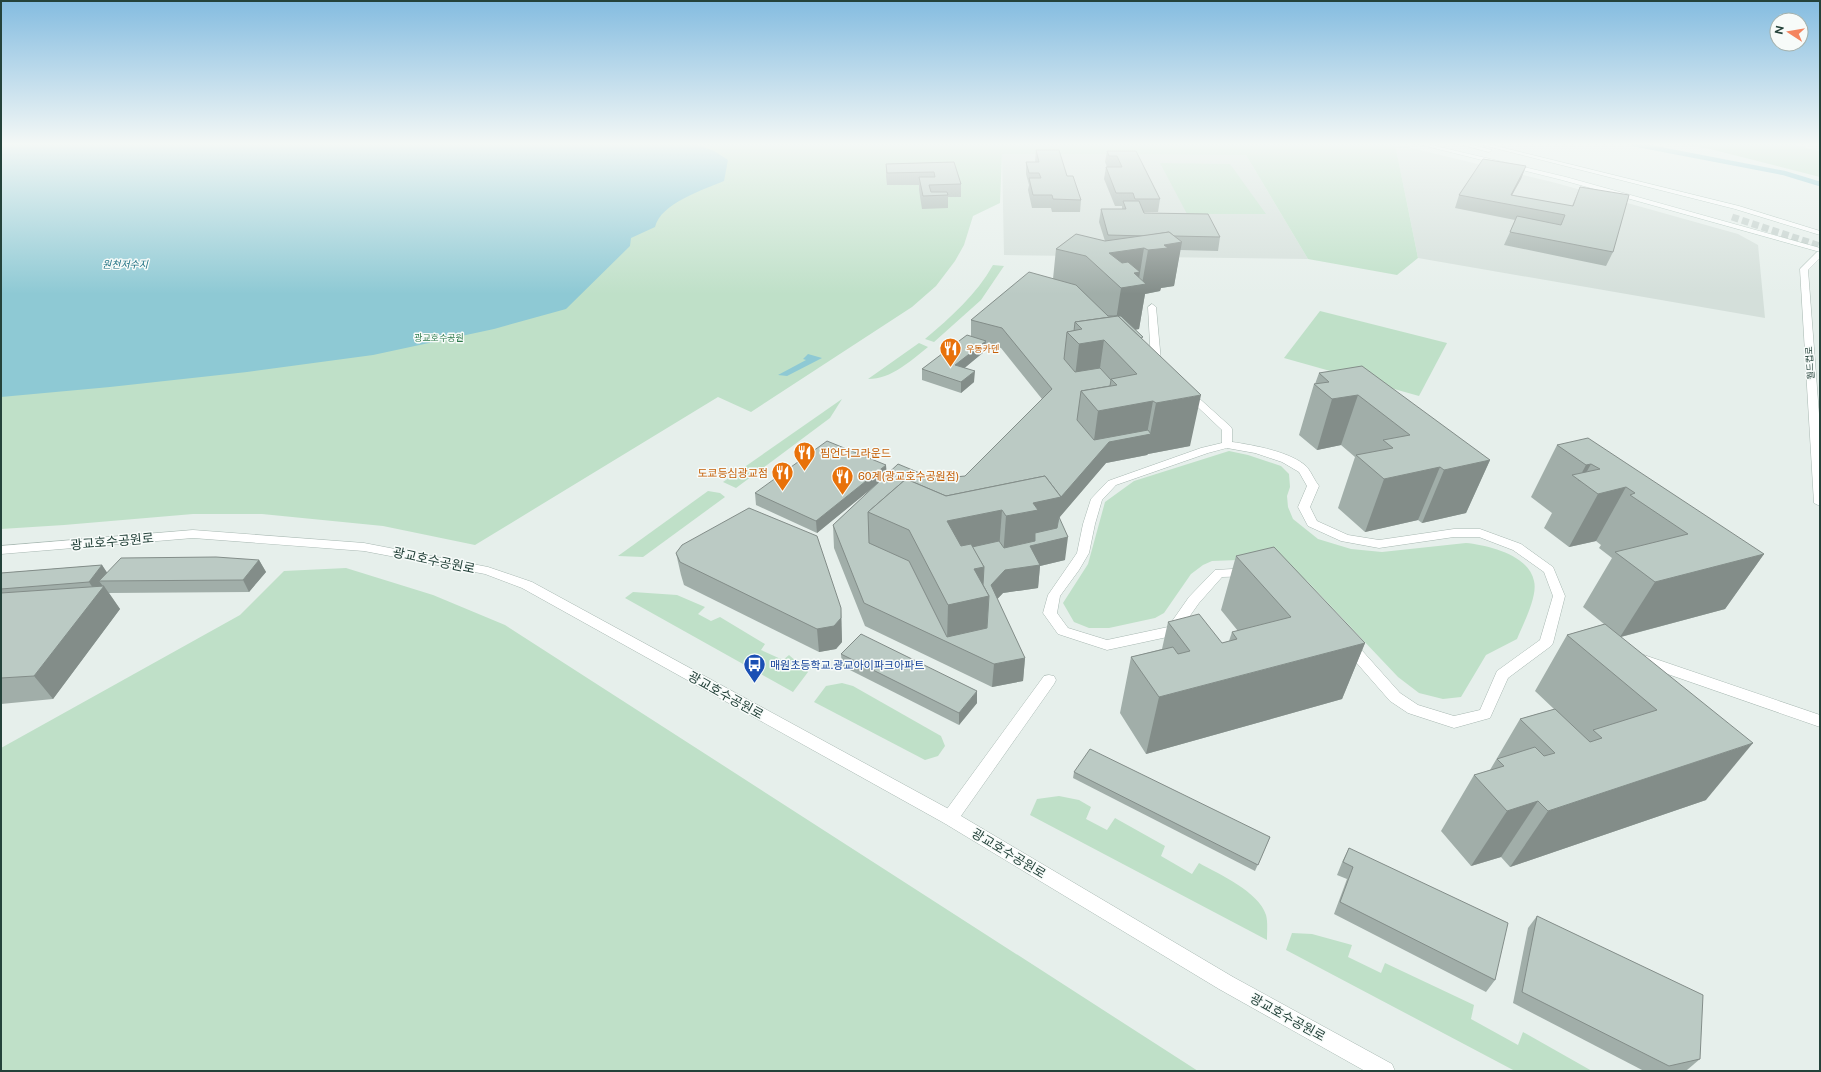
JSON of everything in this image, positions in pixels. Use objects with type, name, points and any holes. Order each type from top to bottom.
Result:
[{"type":"street","points":[[1621,194],[1820,250]]},
{"type":"street","points":[[1643,194],[1695,207]]},
{"type":"street","points":[[1667,194],[1736,211]]},
{"type":"street","points":[[1684,194],[1737,207],[1820,233]]},
{"type":"street","name":"월드컵로","points":[[1820,254],[1804,269],[1820,503]]},
{"type":"street","points":[[1152,307],[1156,362],[1166,373]]},
{"type":"street","points":[[1183,388],[1227,429],[1227,445]]},
{"type":"street","points":[[1227,445],[1250,448],[1287,460],[1301,468],[1313,486],[1304,507],[1312,523],[1345,538],[1379,544],[1454,533],[1480,533],[1517,547],[1549,570],[1559,596],[1546,643],[1502,675],[1485,714],[1454,722],[1413,709],[1395,697],[1303,593],[1277,576],[1250,572],[1219,572],[1194,600],[1172,631],[1107,645],[1063,631],[1050,613],[1054,595],[1075,567],[1082,553],[1097,499],[1112,483],[1128,476],[1205,450],[1227,445]]},
{"type":"street","name":"광교호수공원로","points":[[1,550],[193,534],[364,546],[442,560],[488,571],[527,585],[950,818],[1226,983],[1385,1071]]},
{"type":"street","points":[[1638,658],[1820,721]]},
{"type":"street","points":[[950,818],[1049,680]]},
{"type":"shaded area","points":[[1003,194],[1269,194],[1308,259],[1004,255]]},
{"type":"shaded area","points":[[1405,194],[1595,194],[1738,234],[1758,245],[1765,318],[1418,258]]},
{"type":"green space","name":"광교호수공원","points":[[1,194],[1000,194],[1000,203],[973,216],[964,245],[955,261],[936,286],[912,307],[751,412],[718,397],[475,545],[383,526],[262,514],[193,514],[1,529]]},
{"type":"green space","points":[[1176,194],[1252,194],[1266,214],[1187,214]]},
{"type":"green space","name":"광교호수공원","points":[[1269,194],[1405,194],[1418,258],[1397,275],[1308,259]]},
{"type":"green space","points":[[993,265],[1004,266],[981,300],[934,342],[925,339],[971,296]]},
{"type":"green space","points":[[1320,311],[1447,343],[1419,396],[1284,358]]},
{"type":"green space","points":[[919,343],[928,347],[893,373],[868,379]]},
{"type":"green space","points":[[842,399],[830,418],[736,488],[723,482]]},
{"type":"green space","points":[[1229,451],[1248,455],[1281,466],[1289,474],[1290,487],[1287,496],[1288,507],[1293,519],[1318,539],[1351,549],[1382,552],[1466,543],[1496,549],[1516,558],[1531,572],[1535,587],[1532,602],[1517,639],[1486,655],[1461,697],[1443,699],[1419,693],[1398,677],[1307,581],[1292,571],[1238,560],[1212,561],[1203,565],[1191,574],[1164,613],[1155,618],[1109,628],[1089,628],[1074,622],[1063,603],[1088,564],[1105,502],[1134,481]]},
{"type":"green space","points":[[708,491],[720,493],[725,497],[643,557],[618,556]]},
{"type":"green space","points":[[346,568],[433,595],[505,625],[1198,1071],[1,1071],[1,748],[240,615],[284,571]]},
{"type":"green space","points":[[633,592],[677,595],[705,607],[698,614],[711,621],[720,617],[765,644],[761,650],[783,660],[789,655],[808,672],[793,692],[625,598]]},
{"type":"green space","points":[[842,683],[853,686],[941,736],[945,746],[938,756],[925,760],[814,702],[826,686]]},
{"type":"green space","points":[[1059,796],[1079,800],[1091,807],[1086,819],[1107,830],[1115,818],[1165,846],[1161,856],[1192,874],[1199,863],[1237,884],[1247,891],[1262,907],[1267,918],[1267,940],[1030,815],[1037,799]]},
{"type":"green space","points":[[1292,933],[1312,934],[1352,945],[1348,957],[1381,973],[1385,963],[1474,1005],[1471,1019],[1518,1045],[1523,1032],[1592,1071],[1515,1071],[1286,950]]},
{"type":"water","name":"원천저수지","points":[[1,194],[693,194],[674,204],[665,211],[655,227],[631,238],[630,246],[566,309],[494,329],[373,355],[247,372],[1,397]]},
{"type":"water","points":[[808,354],[822,358],[787,376],[778,375],[806,360],[803,359]]},
{"type":"building","points":[[923,194],[948,195],[923,196]]},
{"type":"building","points":[[1079,194],[1081,200],[1053,199],[1052,195],[1033,195]]},
{"type":"building","points":[[1133,194],[1158,194],[1160,199],[1135,199]]},
{"type":"building","points":[[1512,194],[1573,206],[1577,194],[1629,195],[1613,252],[1510,232],[1517,216],[1561,225],[1565,215],[1459,195]]},
{"type":"building","points":[[1123,201],[1139,201],[1144,213],[1208,214],[1220,237],[1174,236],[1169,232],[1145,236],[1108,235],[1101,209],[1126,209]]},
{"type":"building","points":[[1169,232],[1182,242],[1164,245],[1168,248],[1148,250],[1144,248],[1109,253],[1122,263],[1128,262],[1140,272],[1134,273],[1146,284],[1121,288],[1086,256],[1056,249],[1076,234],[1105,241]]},
{"type":"building","points":[[1029,272],[1076,285],[1108,316],[1117,316],[1075,322],[1074,331],[1067,332],[1064,359],[1075,372],[1100,368],[1111,380],[1110,386],[1081,391],[1077,420],[1094,440],[1148,430],[1151,434],[1109,442],[1061,497],[1045,476],[946,496],[906,479],[868,512],[869,543],[909,561],[947,637],[987,628],[989,596],[983,585],[984,567],[972,547],[999,541],[1004,548],[1035,541],[1035,533],[1057,528],[1059,517],[1068,537],[1030,546],[1040,565],[1005,570],[991,585],[1025,658],[994,664],[864,603],[833,525],[898,464],[934,479],[965,476],[1052,389],[1002,328],[971,320]]},
{"type":"building","points":[[1118,316],[1201,395],[1156,403],[1153,401],[1098,411],[1081,391],[1117,385],[1111,379],[1137,374],[1104,340],[1079,344],[1067,332],[1082,329],[1075,322]]},
{"type":"building","points":[[1118,316],[1121,316],[1143,337],[1141,338]]},
{"type":"building","points":[[967,335],[986,341],[955,365],[975,371],[961,382],[922,369]]},
{"type":"building","points":[[1362,366],[1490,460],[1444,470],[1440,467],[1384,479],[1356,455],[1393,448],[1383,440],[1410,435],[1358,395],[1332,399],[1314,384],[1329,382],[1319,373]]},
{"type":"building","points":[[1588,438],[1764,554],[1655,582],[1615,552],[1688,534],[1630,495],[1635,493],[1626,487],[1598,494],[1572,475],[1600,469],[1591,464],[1586,465],[1557,445]]},
{"type":"building","points":[[827,441],[886,465],[816,521],[755,493]]},
{"type":"building","points":[[1045,476],[1061,497],[1033,503],[1038,510],[1006,516],[1002,510],[947,521],[961,546],[971,544],[984,567],[974,569],[989,596],[948,605],[909,530],[868,512],[906,479],[946,496]]},
{"type":"building","points":[[749,508],[817,536],[841,608],[841,618],[834,626],[817,629],[680,562],[676,553],[682,545]]},
{"type":"building","points":[[1274,547],[1365,643],[1159,697],[1131,657],[1173,647],[1178,654],[1190,651],[1168,622],[1199,614],[1222,643],[1237,639],[1232,632],[1291,617],[1236,556]]},
{"type":"building","points":[[216,557],[259,560],[243,580],[99,581],[121,558]]},
{"type":"building","points":[[102,565],[89,582],[1,589],[1,573]]},
{"type":"building","points":[[104,586],[34,676],[1,678],[1,593]]},
{"type":"building","points":[[1605,624],[1753,743],[1548,811],[1538,801],[1507,811],[1474,775],[1504,766],[1497,759],[1535,747],[1544,756],[1555,753],[1520,719],[1555,709],[1590,742],[1602,738],[1593,730],[1657,710],[1567,635]]},
{"type":"building","points":[[861,634],[977,691],[959,713],[841,654]]},
{"type":"building","points":[[1090,749],[1270,837],[1258,865],[1074,772]]},
{"type":"building","points":[[1349,848],[1508,923],[1495,980],[1340,902],[1353,867],[1343,862]]},
{"type":"building","points":[[1537,916],[1703,995],[1700,1059],[1669,1066],[1522,992]]},
{"type":"tunnel","points":[[1732,217],[1820,246]]},
{"type":"place","name":"우동카덴","points":[[951,368]]},
{"type":"place","name":"핌언더그라운드","points":[[804,472]]},
{"type":"place","name":"도쿄등심광교점","points":[[783,492]]},
{"type":"place","name":"60계(광교호수공원점)","points":[[843,496]]},
{"type":"place","name":"매원초등학교.광교아이파크아파트","points":[[754,684]]}]
